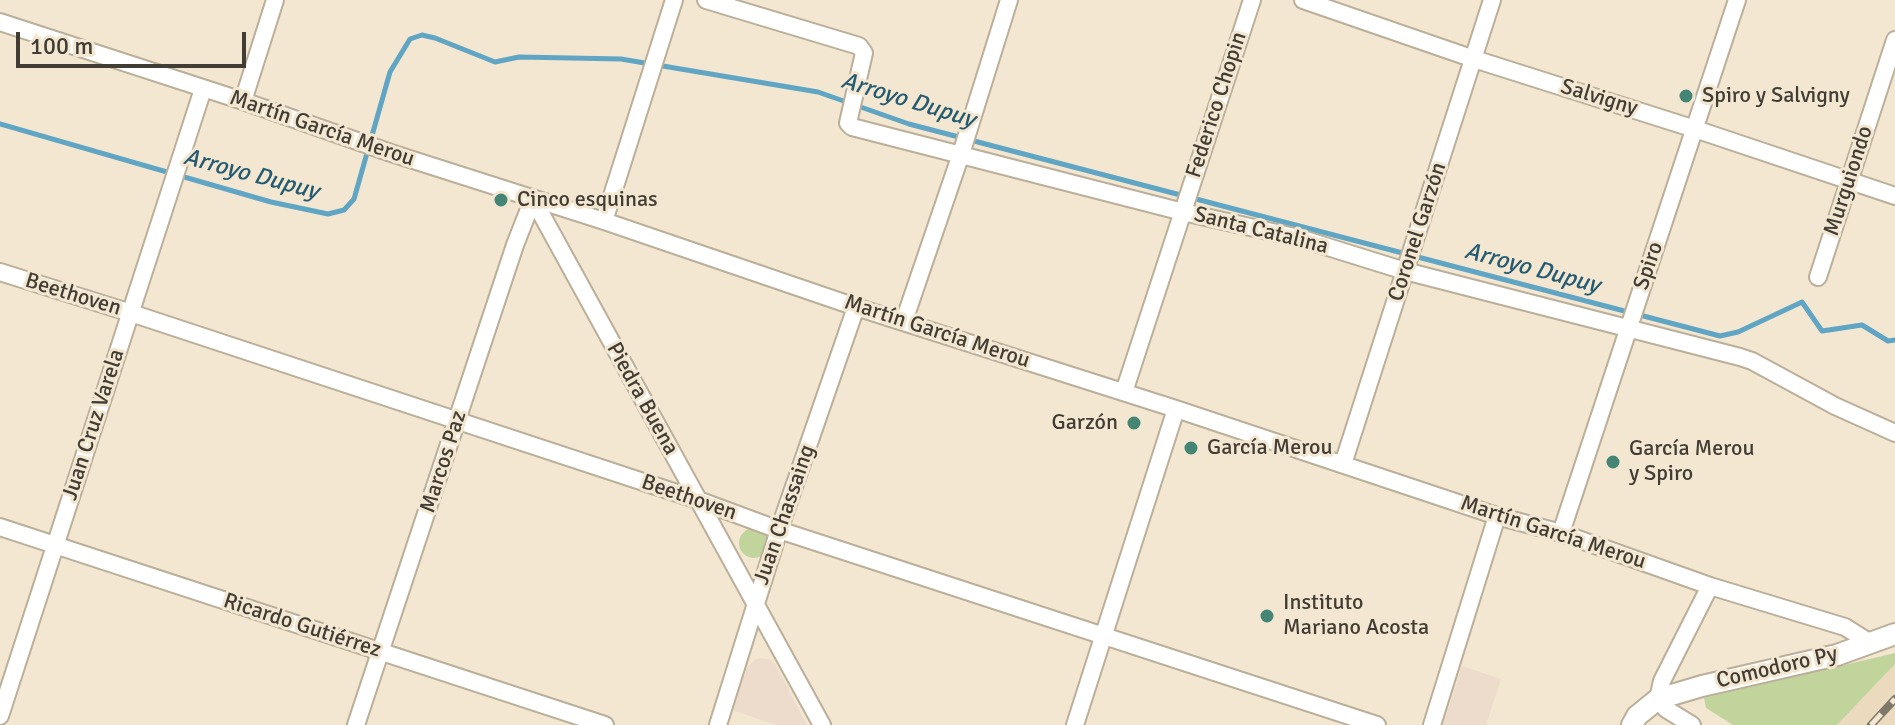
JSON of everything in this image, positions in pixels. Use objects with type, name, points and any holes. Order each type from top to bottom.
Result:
[{"type":"main road","name":"Comodoro Py","points":[[1632,725],[1637,716],[1658,699],[1837,655],[1895,634]]},
{"type":"street","points":[[243,101],[275,0]]},
{"type":"street","points":[[604,221],[674,0]]},
{"type":"street","name":"Santa Catalina","points":[[706,0],[859,46],[864,53],[848,123],[852,127],[962,151],[1299,238],[1406,269],[1629,324],[1752,361],[1835,406],[1895,433]]},
{"type":"street","points":[[904,321],[1009,0]]},
{"type":"street","name":"Federico Chopin","points":[[1124,392],[1252,0]]},
{"type":"street","name":"Salvigny","points":[[1303,0],[1895,196]]},
{"type":"street","name":"Coronel Garzón","points":[[1343,464],[1492,0]]},
{"type":"street","name":"Spiro","points":[[1561,533],[1737,0]]},
{"type":"street","name":"Martín García Merou","points":[[0,22],[856,307],[1497,516],[1561,533],[1710,586],[1845,627],[1872,644]]},
{"type":"street","name":"Murguiondo","points":[[1818,277],[1895,40]]},
{"type":"street","name":"Juan Cruz Varela","points":[[0,716],[203,89]]},
{"type":"street","name":"Marcos Paz","points":[[356,725],[533,199]]},
{"type":"street","name":"Piedra Buena","points":[[533,199],[822,725]]},
{"type":"street","name":"Beethoven","points":[[0,272],[1377,725]]},
{"type":"street","name":"Juan Chassaing","points":[[718,725],[779,530],[856,307]]},
{"type":"street","points":[[1075,725],[1176,409]]},
{"type":"street","points":[[1432,725],[1497,516]]},
{"type":"street","name":"Ricardo Gutiérrez","points":[[0,527],[605,725]]},
{"type":"street","name":"Comodoro Py","points":[[1658,699],[1662,681],[1710,586]]},
{"type":"street","points":[[1658,699],[1666,709],[1692,725]]},
{"type":"shaded area","points":[[760,658],[775,664],[807,725],[776,725],[732,710],[747,667]]},
{"type":"shaded area","points":[[1895,664],[1895,725],[1837,725]]},
{"type":"shaded area","points":[[1462,666],[1501,679],[1486,725],[1443,725]]},
{"type":"green space","points":[[754,528],[760,529],[768,537],[768,549],[760,557],[754,558],[748,557],[740,549],[739,543],[740,537],[748,529]]},
{"type":"green space","points":[[1895,653],[1895,664],[1837,725],[1733,725],[1706,708],[1704,698]]},
{"type":"waterway","name":"Arroyo Dupuy","points":[[0,124],[271,202],[328,214],[344,210],[354,199],[390,72],[410,39],[422,35],[495,62],[519,57],[621,59],[818,92],[909,124],[1720,336],[1738,332],[1802,302],[1822,331],[1862,325],[1888,341],[1895,340]]},
{"type":"railway","points":[[1871,725],[1895,699]]},
{"type":"place","name":"Spiro y Salvigny","points":[[1686,96]]},
{"type":"place","name":"Cinco esquinas","points":[[501,200]]},
{"type":"place","name":"Garzón","points":[[1134,423]]},
{"type":"place","name":"García Merou","points":[[1191,448]]},
{"type":"place","name":"García Merou y Spiro","points":[[1613,462]]},
{"type":"place","name":"Instituto Mariano Acosta","points":[[1267,616]]}]
